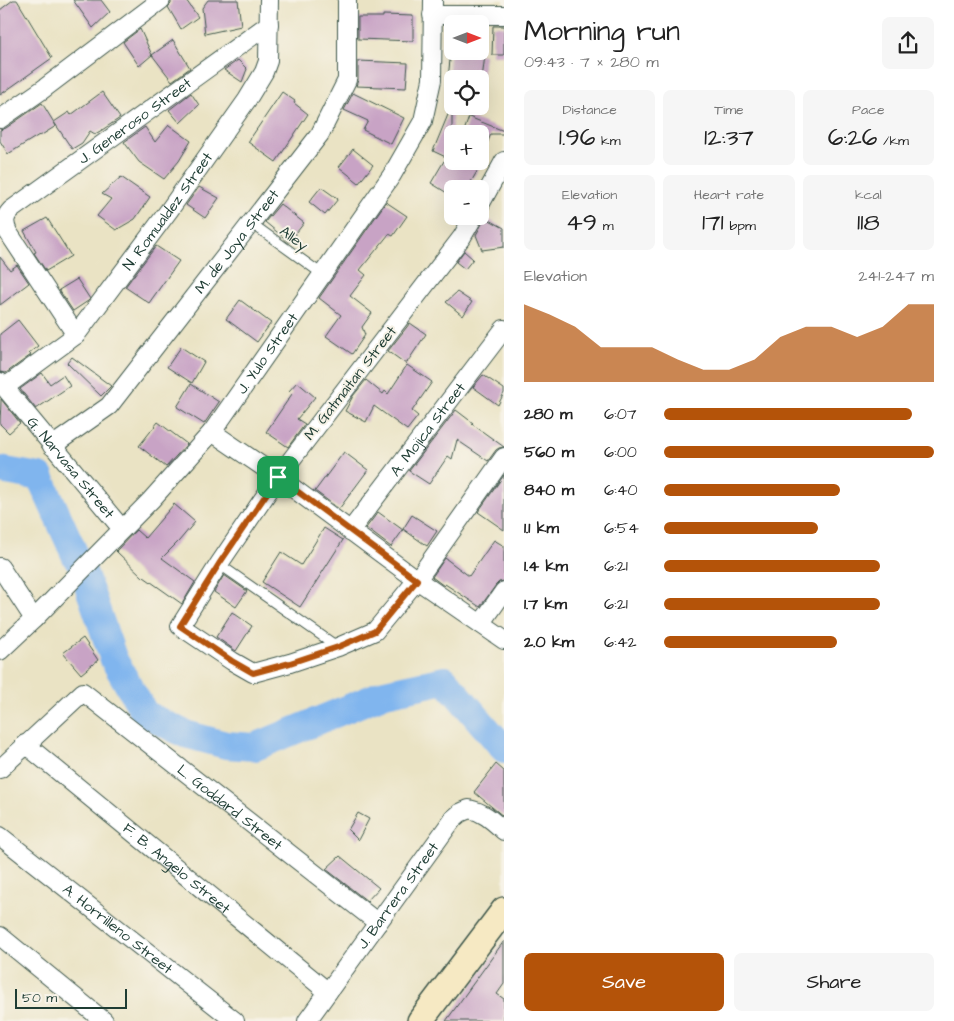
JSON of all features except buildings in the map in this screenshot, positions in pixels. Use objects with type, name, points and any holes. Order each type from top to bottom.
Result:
[{"type":"street","points":[[0,119],[42,90],[161,0]]},
{"type":"street","name":"N. Romualdez Street","points":[[2,385],[76,335],[170,209],[247,100],[264,72],[268,61],[269,0]]},
{"type":"street","name":"M. de Joya Street","points":[[52,446],[109,406],[320,134],[347,80],[347,0]]},
{"type":"street","points":[[432,7],[504,16]]},
{"type":"street","name":"J. Yulo Street","points":[[0,652],[151,500],[212,432],[392,175],[423,121],[432,80],[432,7]]},
{"type":"street","name":"J. Generoso Street","points":[[76,335],[8,232],[4,220],[6,214],[269,24]]},
{"type":"street","points":[[489,188],[504,161]]},
{"type":"street","name":"M. Gatmaitan Street","points":[[338,647],[253,673],[180,626],[278,477],[462,237],[469,225]]},
{"type":"street","name":"A. Mojica Street","points":[[350,531],[504,329]]},
{"type":"street","name":"G. Narvasa Street","points":[[2,385],[122,529]]},
{"type":"street","points":[[212,432],[278,477],[417,580],[504,640]]},
{"type":"street","points":[[338,647],[375,631],[417,580],[504,457]]},
{"type":"street","points":[[0,567],[34,619]]},
{"type":"street","points":[[481,624],[504,591]]},
{"type":"street","name":"L. Goddard Street","points":[[25,744],[83,692],[378,923]]},
{"type":"street","points":[[0,769],[25,744]]},
{"type":"street","name":"F. B. Angelo Street","points":[[25,744],[328,992]]},
{"type":"street","name":"J. Barrera Street","points":[[307,1021],[453,819],[469,809],[479,811],[504,831]]},
{"type":"street","name":"A. Horrilleno Street","points":[[0,836],[234,1021]]},
{"type":"street","points":[[420,1021],[504,910]]},
{"type":"street","points":[[0,936],[104,1021]]},
{"type":"lane","name":"Alley","points":[[251,223],[322,274]]},
{"type":"lane","points":[[219,564],[338,647]]},
{"type":"waterway","points":[[0,470],[40,477],[76,557]]},
{"type":"waterway","points":[[83,571],[114,660],[145,714],[185,734],[226,745],[255,747],[385,693],[445,680],[504,749]]},
{"type":"route","points":[[278,477],[417,580],[375,631],[338,647],[253,673],[180,626],[278,477]]}]
